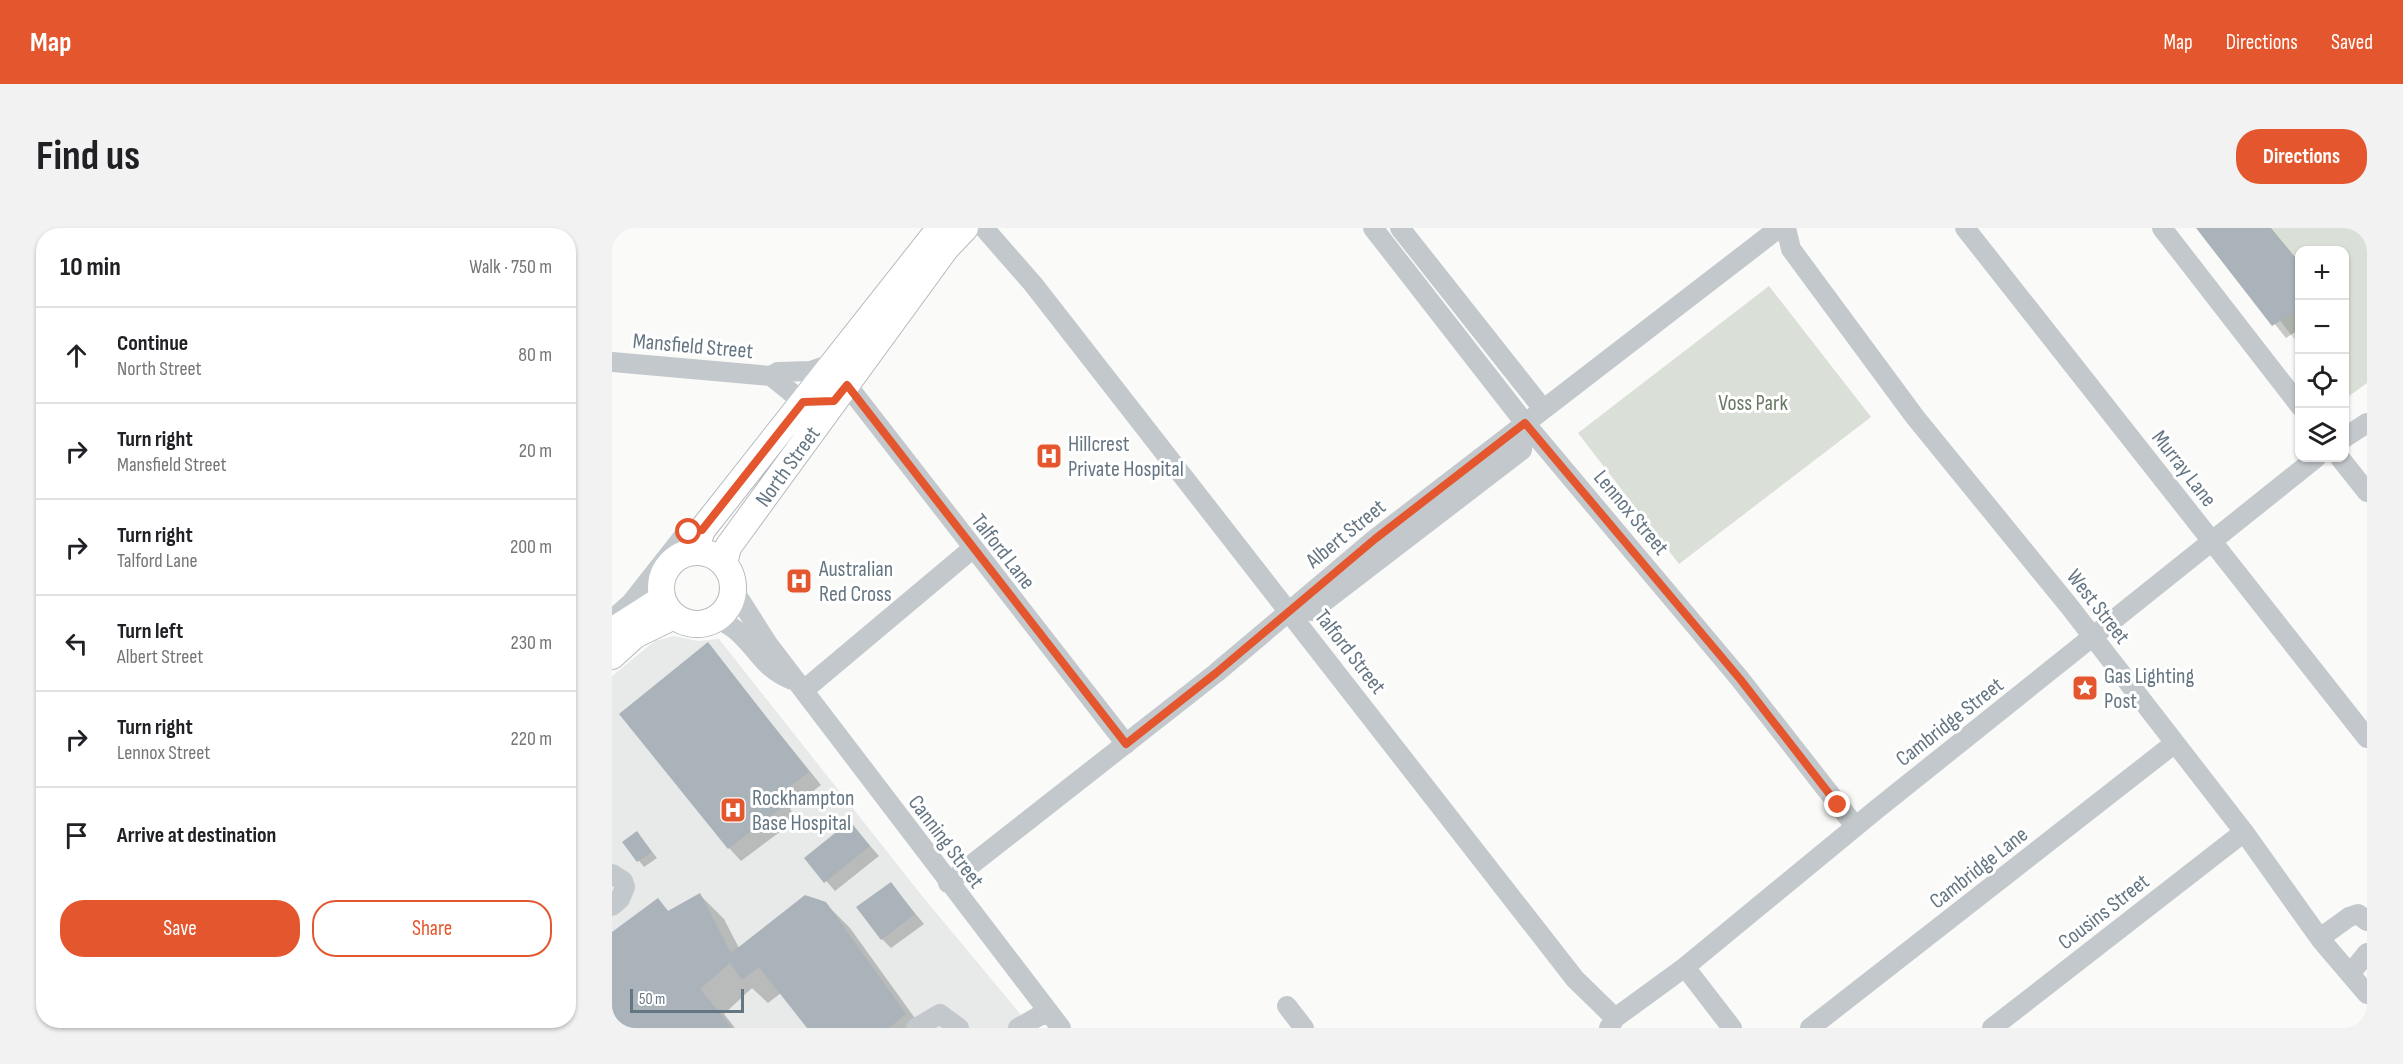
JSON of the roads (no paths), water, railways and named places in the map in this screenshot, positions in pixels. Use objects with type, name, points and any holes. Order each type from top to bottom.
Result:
[{"type":"main road","name":"North Street","points":[[668,608],[661,583],[665,572],[698,541],[803,402],[940,228]]},
{"type":"main road","name":"North Street","points":[[724,564],[728,547],[946,248],[965,228]]},
{"type":"main road","points":[[668,608],[693,624],[706,623],[717,618],[725,610],[733,589],[732,578],[724,564],[698,541]]},
{"type":"main road","points":[[612,631],[668,608]]},
{"type":"main road","points":[[612,656],[668,608]]},
{"type":"street","name":"Talford Street","points":[[984,228],[1033,284],[1609,1024]]},
{"type":"street","name":"Lennox Street","points":[[1373,228],[1525,423],[1740,679],[1855,826]]},
{"type":"street","points":[[1400,228],[1543,409]]},
{"type":"street","name":"West Street","points":[[1786,228],[1791,249]]},
{"type":"street","name":"Murray Lane","points":[[1965,228],[2367,738]]},
{"type":"street","points":[[2162,228],[2295,400]]},
{"type":"street","name":"Albert Street","points":[[948,883],[1216,673],[1288,609],[1769,231]]},
{"type":"street","name":"West Street","points":[[1769,231],[1791,249],[1915,417],[2093,637],[2244,832],[2320,938],[2367,994]]},
{"type":"street","name":"Mansfield Street","points":[[612,362],[771,376],[803,402]]},
{"type":"street","name":"Mansfield Street","points":[[771,376],[778,372],[811,371],[834,363]]},
{"type":"street","points":[[803,402],[841,393]]},
{"type":"street","name":"Talford Lane","points":[[841,393],[972,549],[1126,744]]},
{"type":"street","points":[[2349,435],[2367,423]]},
{"type":"street","name":"Cambridge Street","points":[[1609,1024],[1685,967],[1855,826],[2311,462]]},
{"type":"street","points":[[2343,462],[2367,492]]},
{"type":"street","name":"North Street","points":[[612,620],[644,587],[683,537],[693,531],[698,541]]},
{"type":"street","points":[[801,686],[972,549]]},
{"type":"street","name":"Canning Street","points":[[733,589],[768,644],[948,883],[1061,1028]]},
{"type":"street","name":"Canning Street","points":[[717,618],[740,634],[760,658],[777,673],[801,686]]},
{"type":"street","name":"Cambridge Lane","points":[[1810,1028],[2175,743]]},
{"type":"street","name":"Cousins Street","points":[[1992,1028],[2244,832]]},
{"type":"street","points":[[612,874],[623,881],[625,887],[620,899],[612,906]]},
{"type":"street","points":[[2320,938],[2349,917],[2358,914],[2367,921]]},
{"type":"street","points":[[2350,974],[2367,953]]},
{"type":"street","points":[[1685,967],[1732,1028]]},
{"type":"street","points":[[1287,1006],[1304,1028]]},
{"type":"street","points":[[1018,1028],[1048,1011]]},
{"type":"street","points":[[916,1028],[940,1014],[959,1028]]},
{"type":"place","name":"Hillcrest Private Hospital","points":[[1049,456]]},
{"type":"place","name":"Australian Red Cross","points":[[799,581]]},
{"type":"place","name":"Gas Lighting Post","points":[[2085,688]]},
{"type":"place","name":"Rockhampton Base Hospital","points":[[733,810]]},
{"type":"park label","name":"Voss Park","points":[[1753,402]]}]
